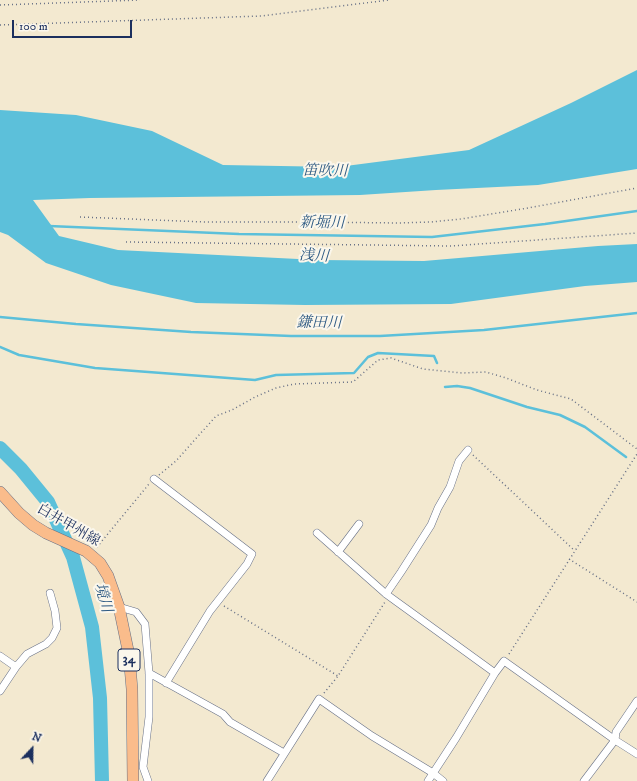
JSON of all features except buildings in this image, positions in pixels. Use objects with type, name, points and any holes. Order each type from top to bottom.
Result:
[{"type":"main road","name":"白井甲州線","points":[[0,492],[19,513],[33,525],[89,554],[100,563],[108,576],[119,607],[129,655],[132,689],[133,781]]},
{"type":"street","points":[[386,594],[431,525],[438,508],[450,487],[459,461],[468,450]]},
{"type":"street","points":[[154,479],[252,554],[247,564],[210,611],[166,683]]},
{"type":"street","points":[[338,552],[359,524]]},
{"type":"street","points":[[317,534],[386,594],[496,673]]},
{"type":"street","points":[[0,691],[16,667],[27,654],[46,644],[58,628],[50,593]]},
{"type":"street","points":[[119,607],[136,612],[145,624],[149,673],[150,716],[143,767],[148,781]]},
{"type":"street","points":[[0,656],[16,667]]},
{"type":"street","points":[[428,781],[504,661],[637,754]]},
{"type":"street","points":[[149,673],[222,714],[230,722],[284,753]]},
{"type":"street","points":[[267,781],[319,699],[372,736],[434,773],[443,781]]},
{"type":"street","points":[[584,781],[615,740],[616,732],[637,701]]},
{"type":"path","points":[[0,5],[140,0]]},
{"type":"path","points":[[0,25],[262,16],[389,0]]},
{"type":"path","points":[[80,217],[205,222],[431,222],[461,219],[528,208],[637,188]]},
{"type":"path","points":[[126,242],[451,246],[637,233]]},
{"type":"path","points":[[89,554],[95,549],[154,479],[176,461],[216,416],[232,410],[255,397],[276,388],[294,384],[353,382],[378,360],[391,358],[423,369],[462,373],[486,372],[537,390],[572,399],[637,450]]},
{"type":"path","points":[[468,450],[575,551]]},
{"type":"path","points":[[504,661],[637,454]]},
{"type":"path","points":[[569,559],[637,602]]},
{"type":"path","points":[[319,699],[338,676],[385,601],[386,594]]},
{"type":"path","points":[[217,602],[338,676]]},
{"type":"water","name":"笛吹川","points":[[637,70],[637,169],[538,185],[360,195],[33,200],[59,236],[118,250],[318,260],[424,261],[637,244],[637,282],[585,286],[451,304],[305,305],[196,303],[111,285],[46,263],[8,235],[0,232],[0,110],[76,115],[152,131],[223,165],[338,167],[469,150],[571,103]]},
{"type":"waterway","name":"新堀川","points":[[49,226],[239,234],[432,237],[545,224],[637,211]]},
{"type":"waterway","name":"鎌田川","points":[[0,317],[191,332],[291,336],[380,336],[484,330],[637,313]]},
{"type":"waterway","points":[[0,347],[19,355],[95,368],[255,380],[276,375],[354,373],[368,357],[378,353],[434,356],[437,363]]},
{"type":"waterway","points":[[445,387],[457,386],[470,388],[527,407],[560,415],[585,427],[626,457]]},
{"type":"waterway","name":"境川","points":[[0,448],[21,469],[48,502],[73,557],[92,627],[100,698],[102,781]]},
{"type":"water label","name":"浅川","points":[[314,257]]}]
